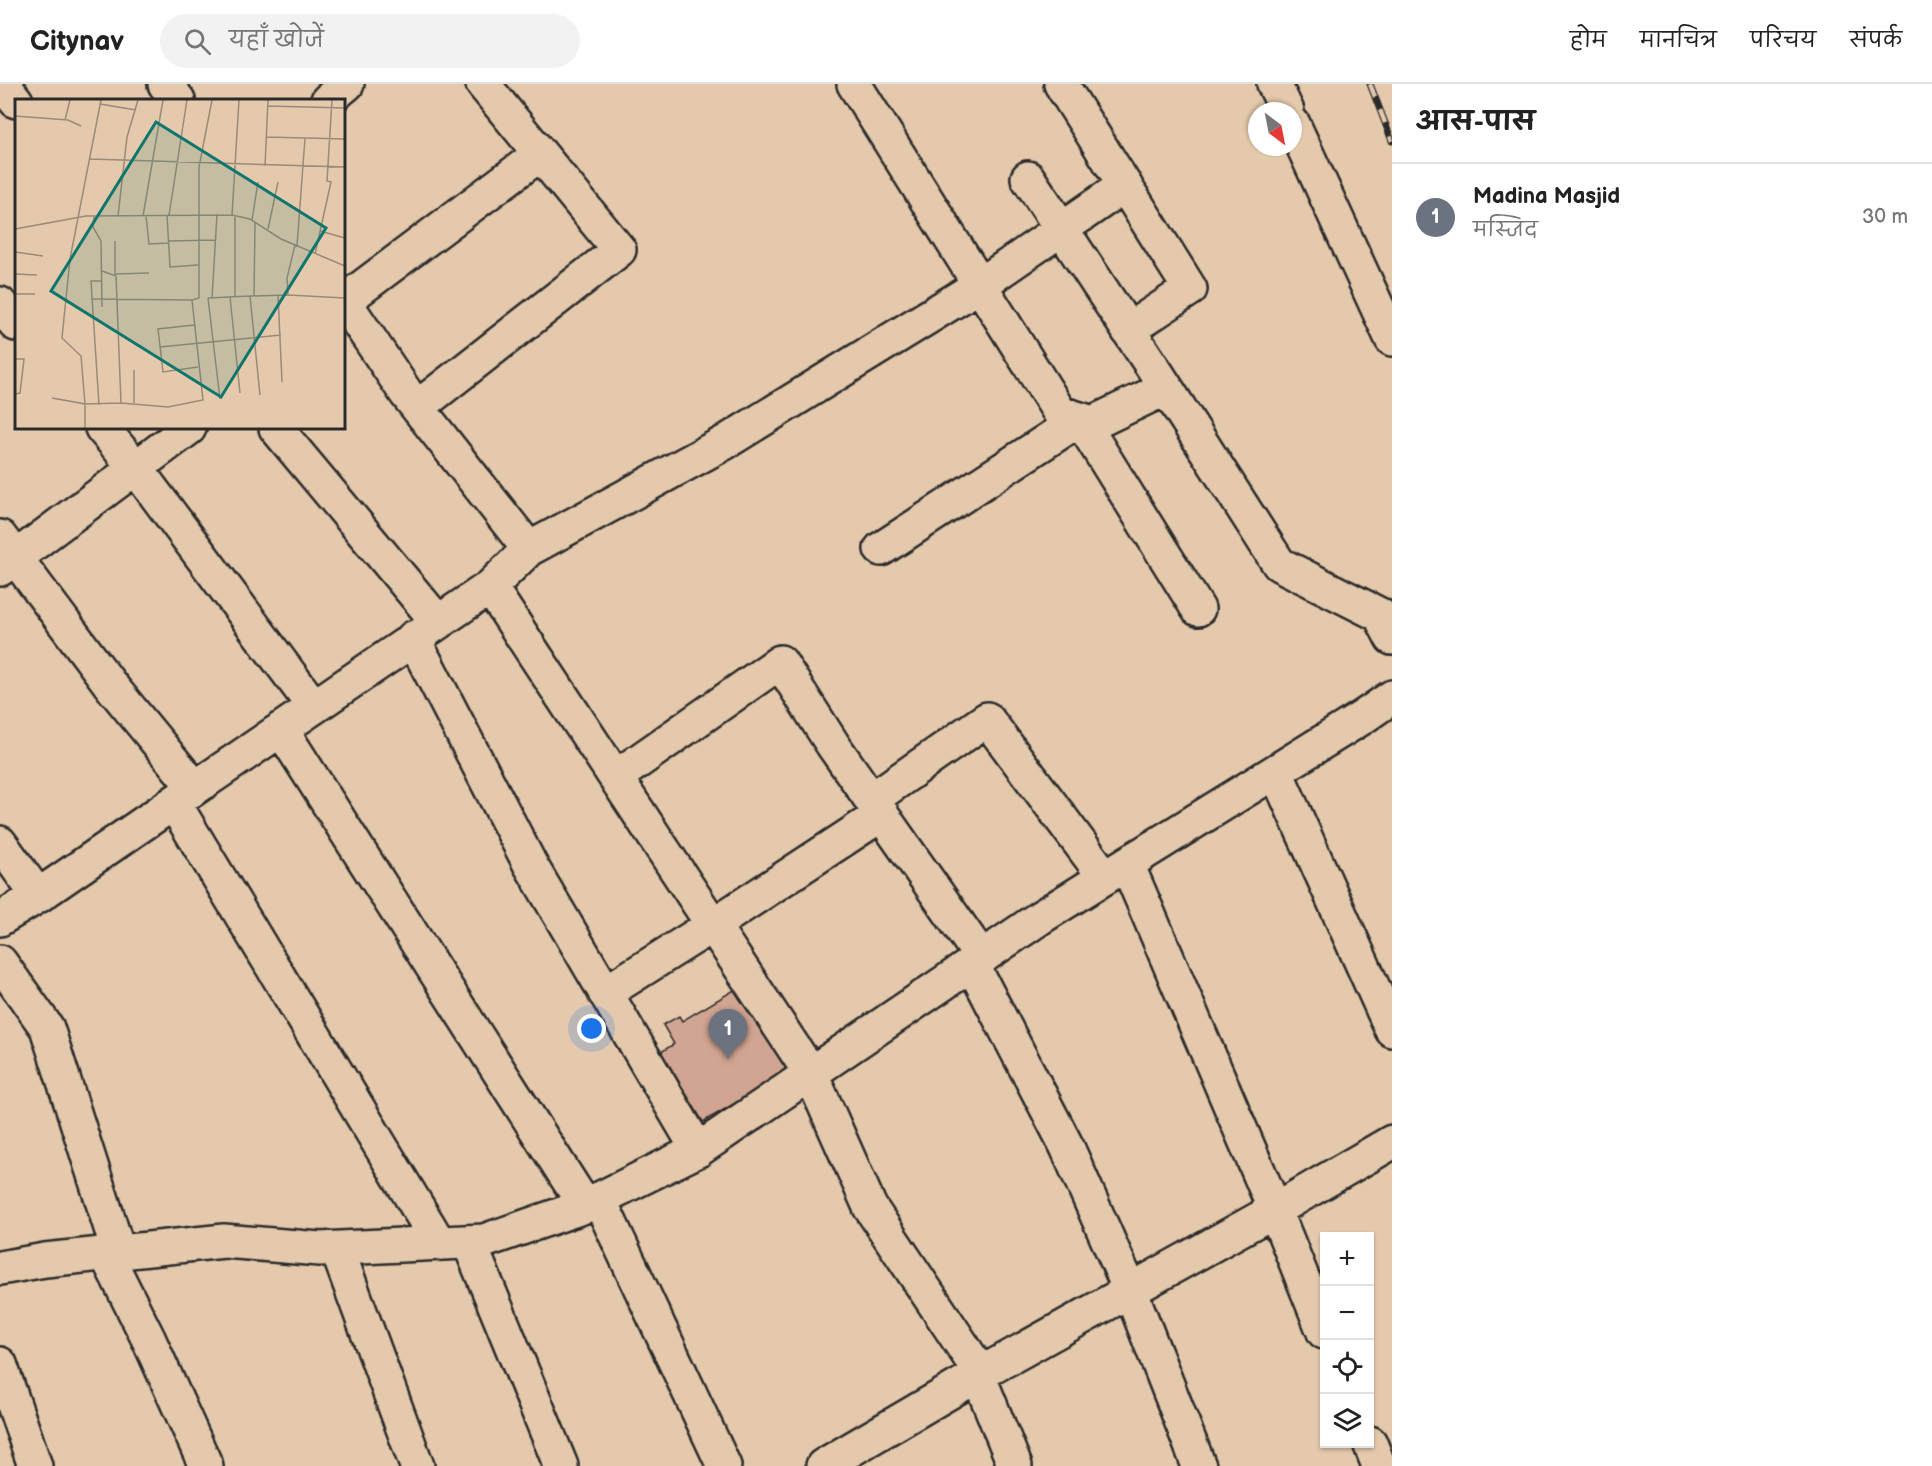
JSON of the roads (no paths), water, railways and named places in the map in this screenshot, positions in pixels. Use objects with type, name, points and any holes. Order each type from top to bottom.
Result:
[{"type":"street","points":[[3,84],[15,100]]},
{"type":"street","points":[[165,84],[177,99]]},
{"type":"street","points":[[329,99],[347,84]]},
{"type":"street","points":[[418,408],[619,250],[483,84]]},
{"type":"street","points":[[854,84],[1060,413],[1093,423],[1166,388]]},
{"type":"street","points":[[1061,84],[1190,289],[1128,330]]},
{"type":"street","points":[[1274,84],[1283,102]]},
{"type":"street","points":[[1302,144],[1392,339]]},
{"type":"street","points":[[345,300],[540,154]]},
{"type":"street","points":[[1028,178],[1279,564],[1380,615],[1392,638]]},
{"type":"street","points":[[0,919],[39,896],[490,587],[529,549],[724,443],[980,285],[1125,185]]},
{"type":"street","points":[[345,302],[418,408],[529,549]]},
{"type":"street","points":[[0,304],[15,323]]},
{"type":"street","points":[[881,549],[1080,419]]},
{"type":"street","points":[[1080,419],[1198,609]]},
{"type":"street","points":[[103,429],[135,468],[314,707]]},
{"type":"street","points":[[188,429],[135,468],[5,554],[112,687],[185,795],[454,1243],[561,1466]]},
{"type":"street","points":[[277,429],[426,630],[530,864],[698,1150]]},
{"type":"street","points":[[490,587],[811,1074],[870,1207],[972,1360],[1015,1466]]},
{"type":"street","points":[[616,777],[780,662],[977,961],[1067,1147],[1130,1290],[1199,1466]]},
{"type":"street","points":[[0,1268],[45,1260],[224,1242],[337,1249],[484,1241],[592,1202],[698,1150],[1041,917],[1276,772],[1392,697]]},
{"type":"street","points":[[605,993],[713,925],[876,807],[987,719],[1116,870],[1275,1210],[1320,1322]]},
{"type":"street","points":[[281,729],[592,1202],[724,1466]]},
{"type":"street","points":[[1276,772],[1392,1030]]},
{"type":"street","points":[[0,843],[39,896]]},
{"type":"street","points":[[0,962],[47,1028],[113,1253],[149,1340],[206,1466]]},
{"type":"street","points":[[823,1466],[978,1375],[1275,1210],[1392,1142]]},
{"type":"street","points":[[337,1249],[417,1466]]},
{"type":"street","points":[[0,1364],[12,1434],[35,1466]]},
{"type":"street","points":[[1372,1448],[1379,1466]]},
{"type":"railway","points":[[1370,84],[1392,141]]},
{"type":"place","name":"Madina Masjid","points":[[728,1059]]}]
